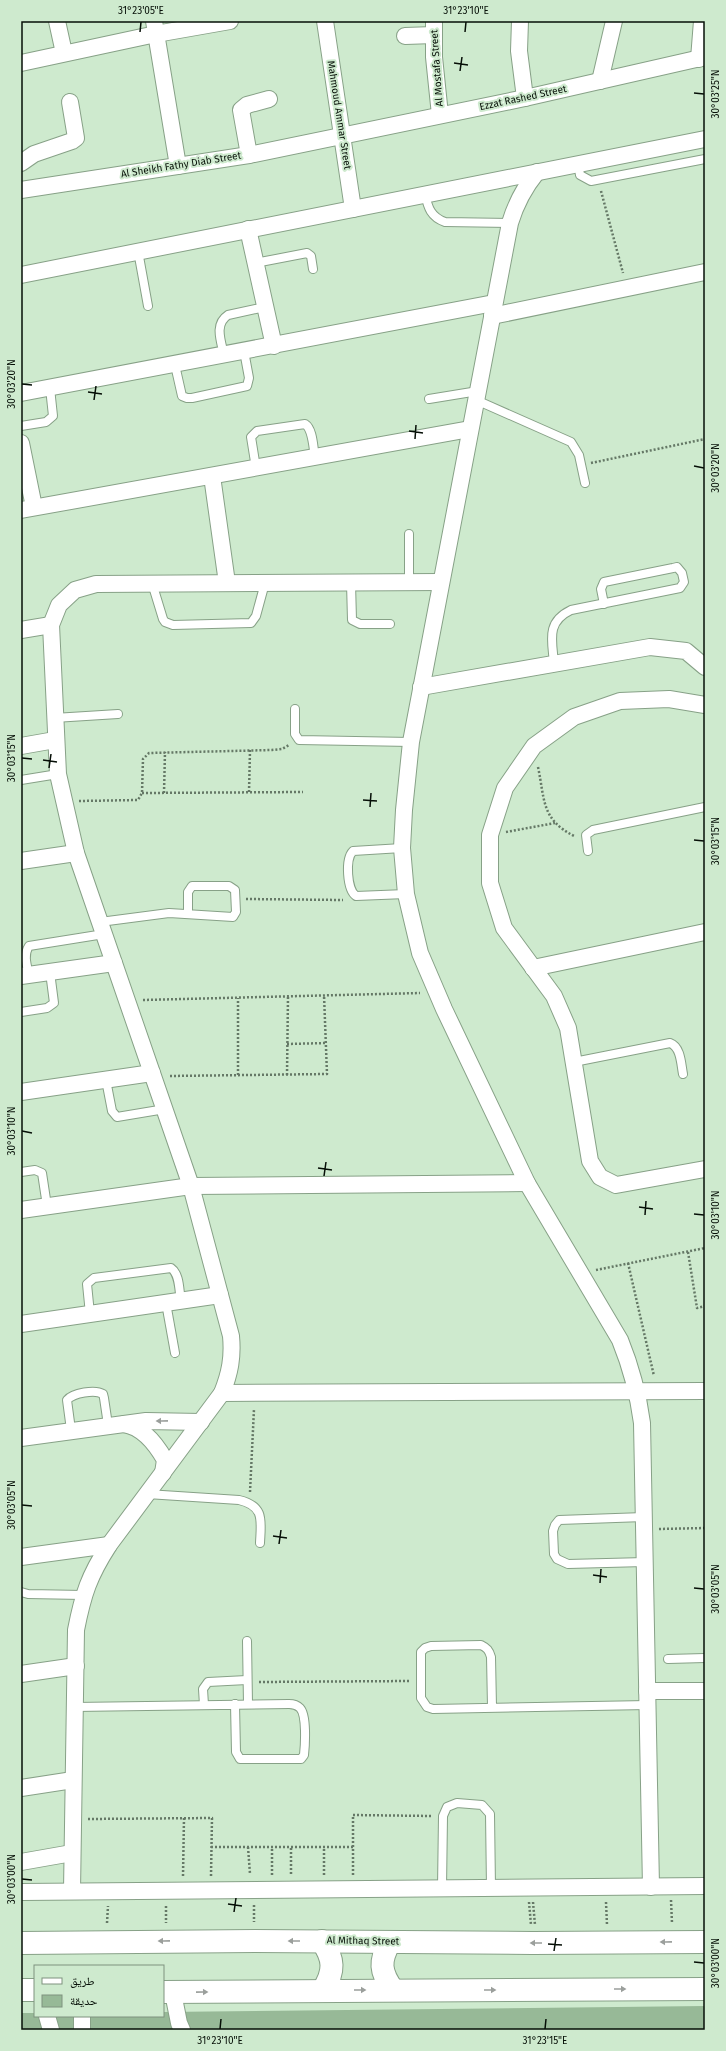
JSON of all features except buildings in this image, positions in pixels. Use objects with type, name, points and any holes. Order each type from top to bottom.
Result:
[{"type":"main road","name":"Al Mithaq Street","points":[[21,1943],[322,1941],[705,1942]]},
{"type":"main road","points":[[322,1941],[329,1952],[332,1965],[330,1979],[323,1990]]},
{"type":"main road","points":[[390,1942],[384,1953],[382,1966],[385,1979],[393,1990]]},
{"type":"main road","points":[[168,1992],[705,1989]]},
{"type":"street","points":[[57,21],[64,53]]},
{"type":"street","points":[[21,63],[155,28],[230,21]]},
{"type":"street","name":"Mahmoud Ammar Street","points":[[325,21],[341,136],[353,208]]},
{"type":"street","points":[[520,21],[519,51],[525,98]]},
{"type":"street","points":[[600,81],[614,21]]},
{"type":"street","points":[[702,21],[702,58]]},
{"type":"street","points":[[155,28],[178,166]]},
{"type":"street","points":[[405,36],[434,28]]},
{"type":"street","name":"Al Mostafa Street","points":[[434,28],[434,57],[440,115]]},
{"type":"street","name":"Ezzat Rashed Street","points":[[341,136],[525,98],[702,58]]},
{"type":"street","points":[[249,155],[241,110],[246,105],[268,99]]},
{"type":"street","points":[[21,162],[34,154],[72,141],[76,138],[70,102]]},
{"type":"street","name":"Al Sheikh Fathy Diab Street","points":[[21,190],[249,155],[341,136]]},
{"type":"street","points":[[21,275],[705,139]]},
{"type":"street","points":[[537,172],[525,187],[515,204],[510,223],[411,742],[404,810],[402,848],[406,894],[420,953],[436,992],[527,1183],[620,1340],[638,1391],[642,1423],[651,1887]]},
{"type":"street","points":[[248,230],[274,346]]},
{"type":"street","points":[[21,393],[274,346],[626,288],[705,272]]},
{"type":"street","points":[[21,443],[27,508],[470,429]]},
{"type":"street","points":[[212,476],[227,583]]},
{"type":"street","points":[[72,1891],[76,1630],[83,1595],[94,1569],[109,1545],[222,1393],[229,1375],[232,1356],[231,1336],[191,1186],[76,853],[63,801],[58,774],[55,740],[50,625],[59,605],[75,590],[96,584],[441,582]]},
{"type":"street","points":[[21,630],[50,625]]},
{"type":"street","points":[[421,687],[650,647],[686,651],[705,667]]},
{"type":"street","points":[[705,705],[669,699],[620,701],[574,717],[534,746],[505,788],[490,836],[490,883],[504,928],[554,996],[568,1028],[590,1161],[600,1177],[616,1185],[705,1169]]},
{"type":"street","points":[[21,746],[55,740]]},
{"type":"street","points":[[21,861],[76,853]]},
{"type":"street","points":[[533,968],[705,932]]},
{"type":"street","points":[[25,976],[114,963]]},
{"type":"street","points":[[21,1092],[152,1074]]},
{"type":"street","points":[[21,1210],[191,1186],[527,1183]]},
{"type":"street","points":[[21,1324],[220,1295]]},
{"type":"street","points":[[222,1393],[705,1391]]},
{"type":"street","points":[[21,1438],[113,1424],[146,1421],[201,1422]]},
{"type":"street","points":[[113,1424],[129,1425],[147,1436],[165,1460],[163,1473]]},
{"type":"street","points":[[21,1557],[109,1545]]},
{"type":"street","points":[[21,1674],[76,1666]]},
{"type":"street","points":[[647,1698],[705,1691]]},
{"type":"street","points":[[21,1788],[73,1780]]},
{"type":"street","points":[[21,1862],[72,1853]]},
{"type":"street","points":[[21,1892],[211,1890],[253,1897],[272,1890],[705,1886]]},
{"type":"street","points":[[168,1992],[182,2030]]},
{"type":"street","points":[[47,2017],[52,2030]]},
{"type":"street","points":[[82,2017],[82,2030]]},
{"type":"lane","points":[[578,164],[580,175],[591,181],[598,181],[705,159]]},
{"type":"lane","points":[[425,194],[428,210],[439,220],[445,222],[510,223]]},
{"type":"lane","points":[[138,252],[148,306]]},
{"type":"lane","points":[[255,263],[307,253],[311,256],[313,269]]},
{"type":"lane","points":[[224,355],[219,329],[223,318],[228,315],[265,307]]},
{"type":"lane","points":[[174,365],[182,396],[187,398],[243,388],[249,382],[244,352]]},
{"type":"lane","points":[[21,426],[50,420],[54,410],[50,388]]},
{"type":"lane","points":[[429,399],[477,395],[570,442],[576,448],[585,484]]},
{"type":"lane","points":[[256,468],[251,437],[257,431],[304,424],[308,426],[310,430],[315,457]]},
{"type":"lane","points":[[409,534],[409,582]]},
{"type":"lane","points":[[554,663],[551,634],[554,624],[561,615],[571,610],[604,604],[680,588],[684,582],[682,573],[677,567],[607,580],[601,585],[604,604]]},
{"type":"lane","points":[[152,583],[163,619],[165,622],[173,625],[251,622],[256,616],[265,583]]},
{"type":"lane","points":[[351,583],[352,620],[360,624],[390,624]]},
{"type":"lane","points":[[295,709],[296,737],[303,740],[411,742]]},
{"type":"lane","points":[[54,718],[118,714]]},
{"type":"lane","points":[[21,780],[58,774]]},
{"type":"lane","points":[[588,851],[586,835],[593,830],[705,807]]},
{"type":"lane","points":[[402,848],[353,851],[349,855],[350,889],[352,894],[356,896],[406,894]]},
{"type":"lane","points":[[25,976],[26,950],[29,946],[169,913],[232,917],[236,912],[235,890],[233,887],[192,886],[188,892],[188,914]]},
{"type":"lane","points":[[21,1012],[47,1008],[54,1003],[50,972]]},
{"type":"lane","points":[[574,1062],[670,1042],[675,1044],[678,1049],[683,1074]]},
{"type":"lane","points":[[106,1080],[112,1111],[117,1117],[165,1109]]},
{"type":"lane","points":[[21,1172],[35,1170],[42,1173],[47,1206]]},
{"type":"lane","points":[[90,1314],[87,1284],[94,1278],[171,1268],[175,1271],[177,1276],[173,1302],[175,1353]]},
{"type":"lane","points":[[71,1430],[67,1400],[74,1395],[95,1392],[103,1394],[113,1424]]},
{"type":"lane","points":[[147,1494],[250,1502],[258,1510],[261,1521],[260,1543]]},
{"type":"lane","points":[[644,1523],[560,1520],[555,1525],[553,1531],[554,1554],[557,1559],[568,1564],[645,1562]]},
{"type":"lane","points":[[21,1592],[28,1594],[83,1595]]},
{"type":"lane","points":[[247,1641],[248,1704]]},
{"type":"lane","points":[[492,1707],[491,1657],[486,1647],[481,1645],[425,1648],[421,1652],[421,1698],[423,1704],[427,1707],[492,1707],[647,1698]]},
{"type":"lane","points":[[668,1659],[705,1658]]},
{"type":"lane","points":[[204,1705],[203,1689],[208,1682],[247,1681]]},
{"type":"lane","points":[[74,1706],[235,1704],[296,1705],[302,1709],[304,1715],[305,1751],[301,1759],[240,1759],[236,1752],[235,1704]]},
{"type":"lane","points":[[442,1888],[443,1816],[447,1807],[457,1803],[476,1803],[487,1809],[490,1814],[491,1888]]},
{"type":"path","points":[[598,181],[626,288]]},
{"type":"path","points":[[581,465],[705,440]]},
{"type":"path","points":[[63,801],[134,801],[140,798],[142,793],[144,756],[149,753],[282,749],[296,737]]},
{"type":"path","points":[[534,746],[547,814],[564,831],[586,839]]},
{"type":"path","points":[[249,792],[250,750]]},
{"type":"path","points":[[164,793],[165,752]]},
{"type":"path","points":[[142,793],[303,792]]},
{"type":"path","points":[[490,836],[555,823]]},
{"type":"path","points":[[236,898],[336,901],[356,896]]},
{"type":"path","points":[[127,1001],[436,992]]},
{"type":"path","points":[[152,1074],[327,1074],[324,995]]},
{"type":"path","points":[[287,1075],[288,996]]},
{"type":"path","points":[[238,998],[238,1075]]},
{"type":"path","points":[[287,1044],[326,1043]]},
{"type":"path","points":[[580,1273],[705,1248]]},
{"type":"path","points":[[688,1252],[697,1308],[705,1306]]},
{"type":"path","points":[[628,1263],[658,1391]]},
{"type":"path","points":[[250,1502],[254,1393]]},
{"type":"path","points":[[644,1523],[705,1528]]},
{"type":"path","points":[[247,1681],[420,1681]]},
{"type":"path","points":[[353,1889],[353,1815],[443,1816]]},
{"type":"path","points":[[182,1890],[184,1818]]},
{"type":"path","points":[[73,1820],[212,1818],[211,1890]]},
{"type":"path","points":[[211,1847],[353,1847]]},
{"type":"path","points":[[248,1847],[254,1913]]},
{"type":"path","points":[[272,1847],[272,1890]]},
{"type":"path","points":[[290,1890],[291,1847]]},
{"type":"path","points":[[324,1847],[324,1890]]},
{"type":"path","points":[[671,1902],[671,1910]]},
{"type":"path","points":[[606,1903],[607,1911]]},
{"type":"path","points":[[108,1906],[108,1918]]},
{"type":"path","points":[[166,1906],[166,1914]]},
{"type":"green space","points":[[705,2006],[705,2030],[21,2030],[21,2013],[34,2013],[34,2017],[164,2017],[164,2012]]}]
